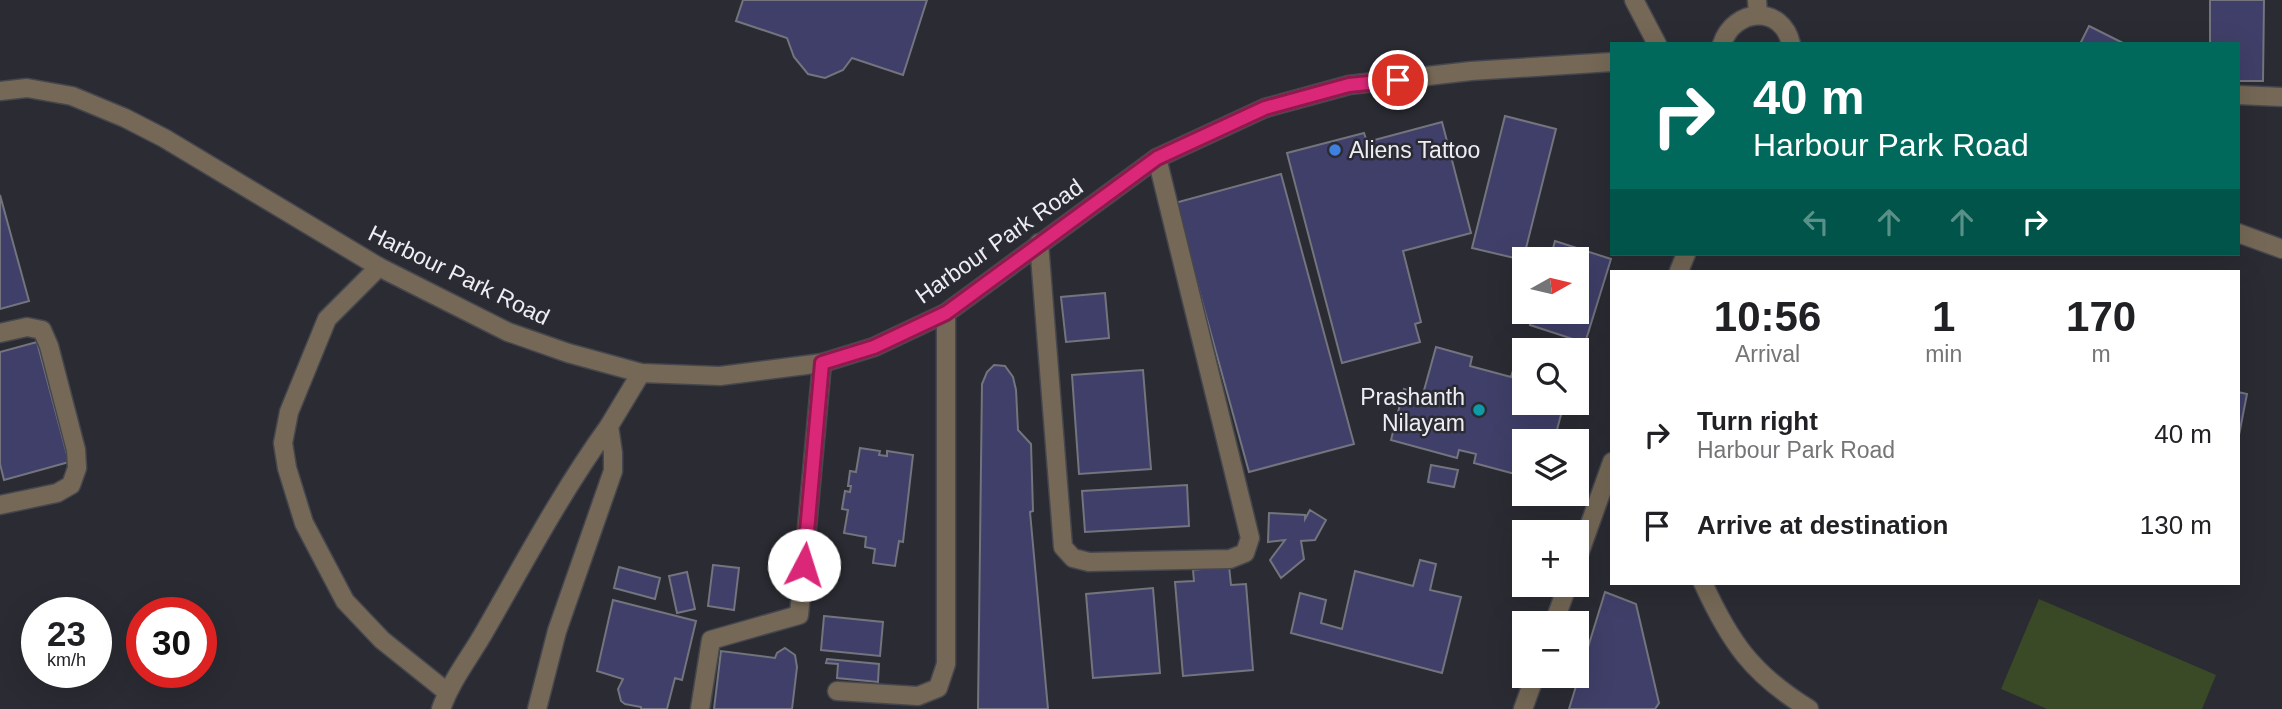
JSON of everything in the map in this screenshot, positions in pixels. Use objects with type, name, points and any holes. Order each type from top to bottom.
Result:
[{"type":"street","points":[[1634,0],[1656,42]]},
{"type":"street","points":[[1723,42],[1727,31],[1735,22],[1758,8],[1782,25],[1790,42]]},
{"type":"street","name":"Harbour Park Road","points":[[0,91],[27,88],[72,96],[125,118],[164,138],[379,267],[508,332],[568,353],[641,373],[720,376],[822,363],[874,347],[946,313],[1157,158],[1265,108],[1349,85],[1471,71],[1610,62]]},
{"type":"street","points":[[2240,95],[2282,97]]},
{"type":"street","points":[[1040,243],[1063,547],[1073,558],[1089,562],[1230,559],[1245,553],[1250,538],[1157,158]]},
{"type":"street","points":[[2240,234],[2282,249]]},
{"type":"street","points":[[379,267],[327,319],[289,412],[284,443],[287,468],[304,523],[345,601],[444,701],[578,469],[609,426],[641,373]]},
{"type":"street","points":[[837,691],[918,696],[938,688],[946,664],[946,313]]},
{"type":"street","points":[[0,333],[27,327],[42,330],[49,346],[76,450],[77,468],[71,485],[57,493],[0,505]]},
{"type":"street","points":[[700,709],[711,640],[799,615],[822,363]]},
{"type":"street","points":[[537,709],[557,631],[612,471],[613,453],[609,426]]},
{"type":"street","points":[[1589,527],[1610,470]]},
{"type":"street","points":[[1704,585],[1724,628],[1750,664],[1809,709]]},
{"type":"street","points":[[1523,709],[1531,688]]},
{"type":"green space","points":[[2039,599],[2216,675],[2202,709],[2047,709],[2001,689]]},
{"type":"building","points":[[743,0],[927,0],[903,75],[852,58],[843,70],[825,78],[808,74],[794,57],[787,38],[736,21]]},
{"type":"building","points":[[2210,0],[2264,0],[2263,81],[2240,81],[2240,42],[2210,42]]},
{"type":"building","points":[[2089,26],[2121,42],[2081,42]]},
{"type":"building","points":[[1505,116],[1556,129],[1526,247],[1512,247],[1512,257],[1472,248]]},
{"type":"building","points":[[1442,122],[1471,233],[1403,251],[1421,322],[1415,324],[1420,342],[1342,363],[1287,153],[1364,133],[1367,142]]},
{"type":"building","points":[[1281,174],[1354,444],[1249,472],[1175,203]]},
{"type":"building","points":[[0,195],[29,301],[0,309]]},
{"type":"building","points":[[1555,241],[1574,247],[1553,247]]},
{"type":"building","points":[[1589,252],[1611,259],[1587,338],[1570,338],[1530,325],[1589,324]]},
{"type":"building","points":[[1105,293],[1109,338],[1066,342],[1061,297]]},
{"type":"building","points":[[37,342],[69,462],[4,480],[0,464],[0,352]]},
{"type":"building","name":"Prashanth Nilayam","points":[[1436,347],[1472,357],[1470,366],[1511,377],[1512,374],[1512,415],[1561,415],[1557,429],[1512,429],[1512,473],[1474,463],[1476,454],[1459,450],[1457,458],[1391,440],[1404,389],[1423,394]]},
{"type":"building","points":[[994,365],[1005,366],[1013,377],[1018,430],[1031,444],[1033,511],[1030,512],[1048,709],[978,709],[982,384],[987,372]]},
{"type":"building","points":[[1143,370],[1151,469],[1079,474],[1072,375]]},
{"type":"building","points":[[2240,392],[2247,394],[2240,430]]},
{"type":"building","points":[[860,448],[880,451],[879,455],[887,456],[887,451],[913,455],[903,542],[899,541],[895,566],[873,563],[875,549],[865,547],[866,537],[844,533],[848,510],[842,509],[845,491],[850,492],[850,471],[856,472]]},
{"type":"building","points":[[1431,465],[1458,470],[1454,487],[1428,482]]},
{"type":"building","points":[[1187,485],[1189,526],[1085,532],[1082,491]]},
{"type":"building","points":[[1310,510],[1326,520],[1315,540],[1301,541],[1304,559],[1281,578],[1270,560],[1285,540],[1268,542],[1269,513],[1305,515],[1305,519]]},
{"type":"building","points":[[1420,560],[1436,564],[1430,590],[1461,597],[1442,673],[1291,633],[1300,593],[1326,600],[1321,623],[1342,629],[1355,571],[1413,586]]},
{"type":"building","points":[[713,565],[739,568],[734,610],[708,606]]},
{"type":"building","points":[[1229,566],[1231,585],[1246,584],[1253,670],[1183,676],[1175,582],[1194,581],[1193,570]]},
{"type":"building","points":[[619,567],[660,578],[655,599],[614,588]]},
{"type":"building","points":[[687,572],[695,609],[677,613],[669,576]]},
{"type":"building","points":[[1153,588],[1160,673],[1093,678],[1086,594]]},
{"type":"building","points":[[1605,592],[1636,604],[1659,703],[1655,709],[1569,709],[1575,688],[1589,688],[1589,644]]},
{"type":"building","points":[[613,600],[696,621],[682,680],[675,678],[667,709],[641,709],[625,704],[621,701],[618,689],[623,679],[597,671]]},
{"type":"building","points":[[824,616],[883,622],[880,656],[821,650]]},
{"type":"building","points":[[785,648],[795,655],[797,667],[792,709],[714,709],[721,651],[775,658],[777,653]]},
{"type":"building","points":[[827,659],[879,664],[878,682],[837,678],[838,664],[826,663]]},
{"type":"place","name":"Aliens Tattoo","points":[[1335,150]]},
{"type":"place","name":"Prashanth Nilayam","points":[[1479,410]]},
{"type":"route","points":[[804,565],[822,363],[874,347],[946,313],[1157,158],[1265,108],[1349,85],[1398,80]]}]
